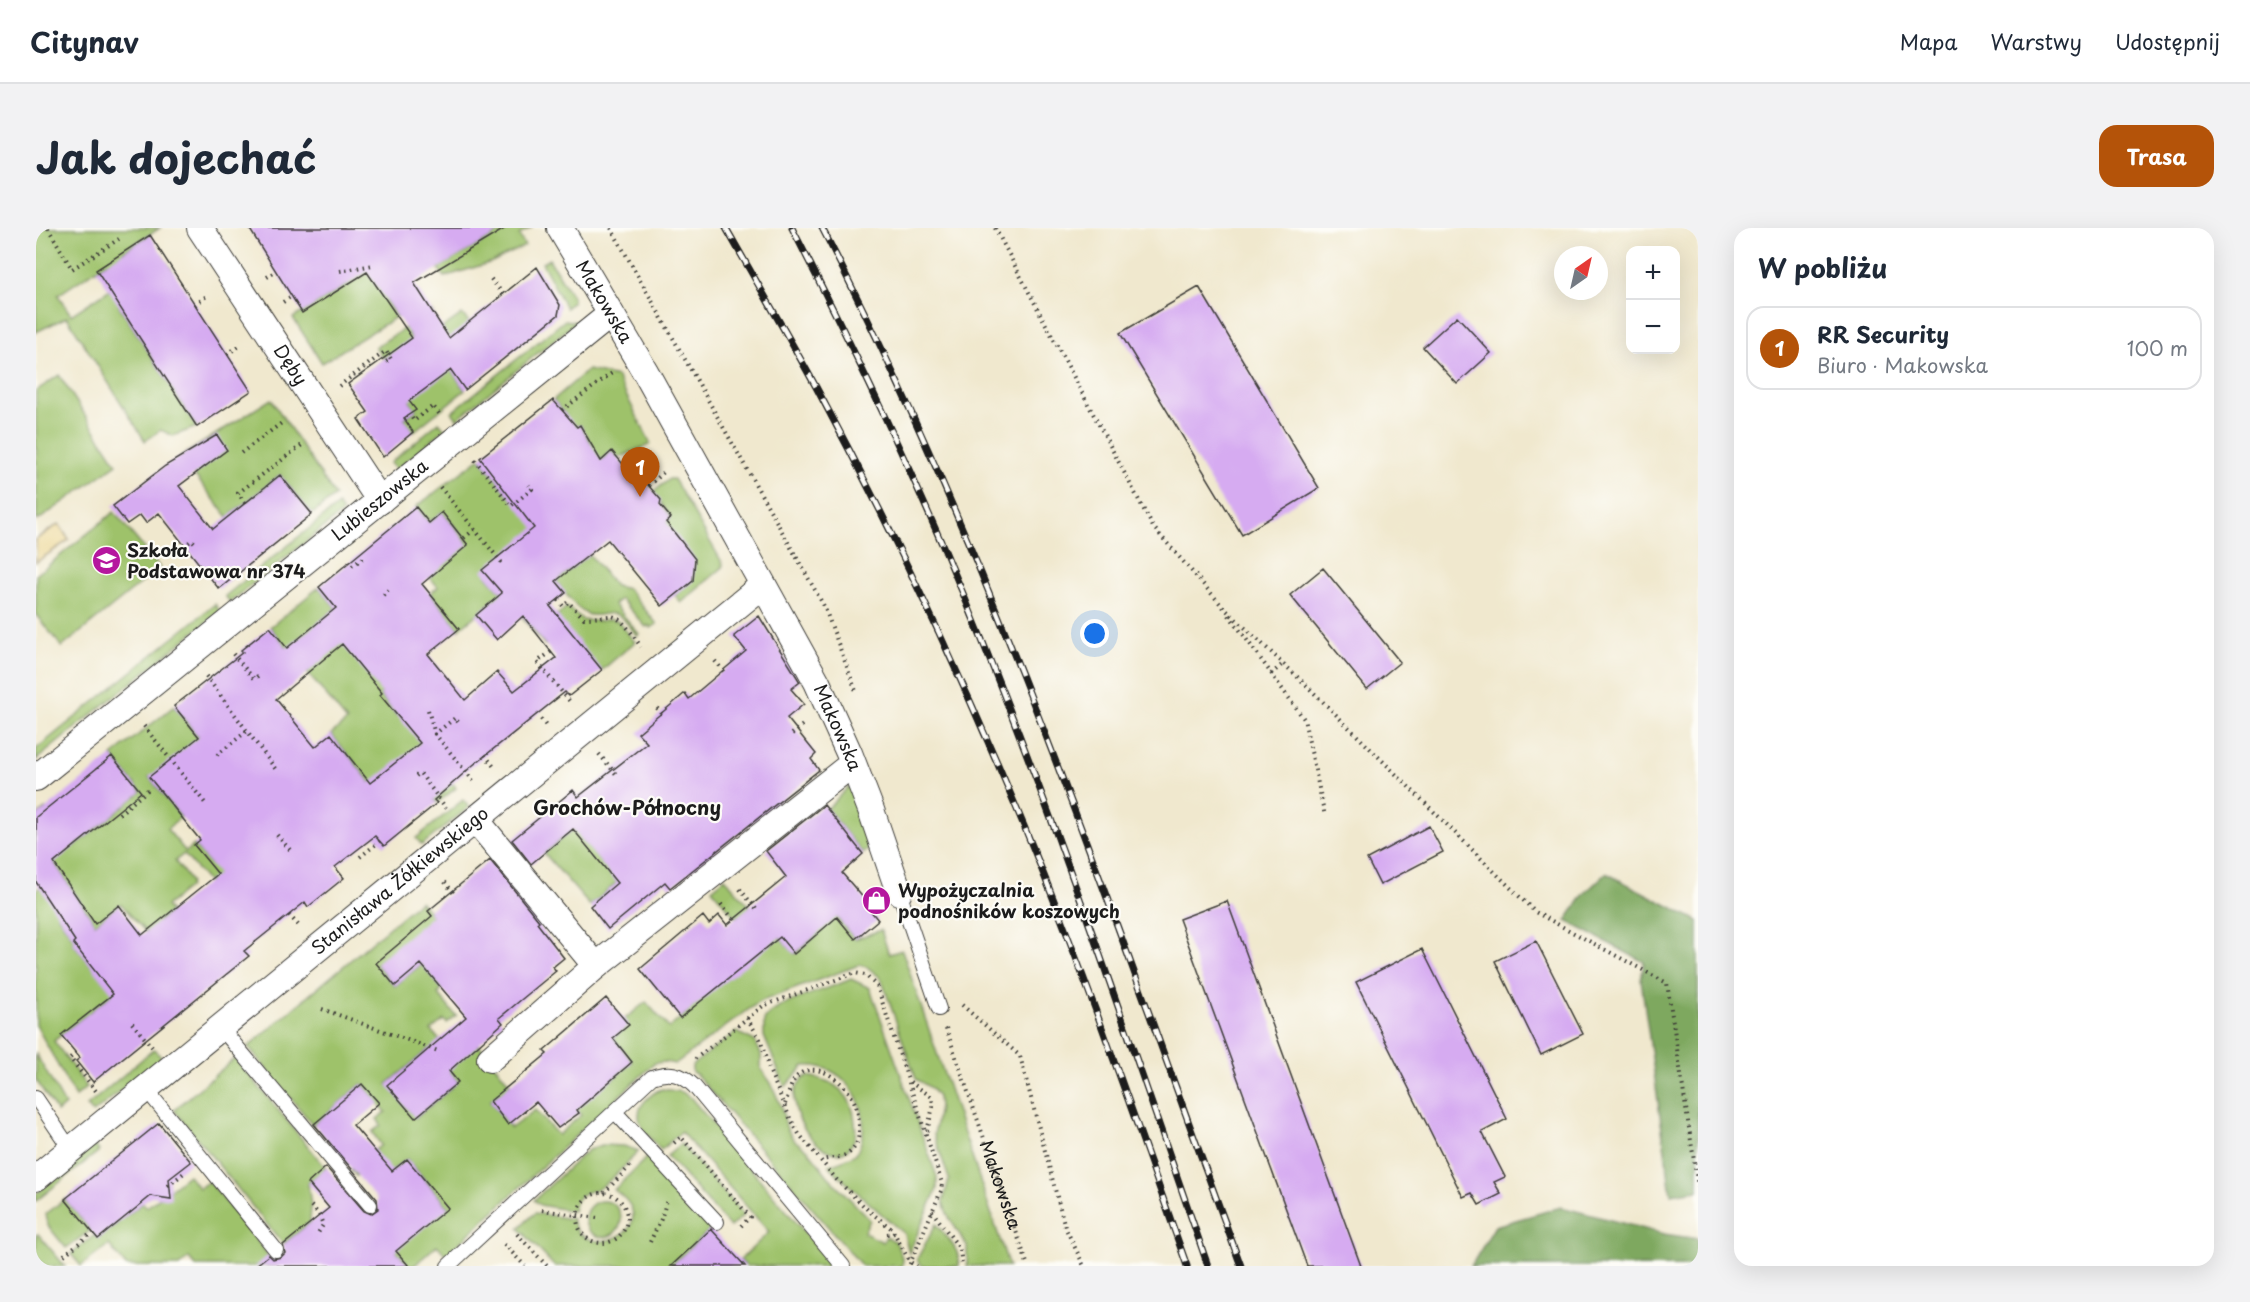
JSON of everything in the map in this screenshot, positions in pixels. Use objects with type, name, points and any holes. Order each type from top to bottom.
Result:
[{"type":"street","name":"Dęby","points":[[200,228],[380,501]]},
{"type":"street","name":"Makowska","points":[[560,228],[646,373],[817,682],[871,810],[899,892]]},
{"type":"street","name":"Lubieszowska","points":[[36,778],[611,314]]},
{"type":"street","name":"Stanisława Żółkiewskiego","points":[[36,1178],[763,585]]},
{"type":"street","points":[[490,1059],[596,966],[852,764]]},
{"type":"street","points":[[476,820],[596,966]]},
{"type":"lane","name":"Makowska","points":[[899,892],[939,1009]]},
{"type":"lane","points":[[221,1028],[370,1205]]},
{"type":"lane","points":[[448,1266],[652,1077],[663,1073],[675,1074],[694,1086],[843,1266]]},
{"type":"lane","points":[[146,1089],[276,1250]]},
{"type":"lane","points":[[36,1098],[71,1150]]},
{"type":"lane","points":[[615,1112],[717,1222]]},
{"type":"path","points":[[48,228],[72,269],[119,239]]},
{"type":"path","points":[[995,228],[1153,527],[1224,608],[1535,912],[1667,983],[1698,1187]]},
{"type":"path","points":[[340,271],[373,264]]},
{"type":"path","points":[[266,278],[277,271]]},
{"type":"path","points":[[491,279],[503,294]]},
{"type":"path","points":[[282,303],[292,296]]},
{"type":"path","points":[[195,305],[205,297]]},
{"type":"path","points":[[227,354],[238,347]]},
{"type":"path","points":[[337,387],[386,351],[391,359],[386,362]]},
{"type":"path","points":[[562,410],[608,375]]},
{"type":"path","points":[[412,418],[414,421],[433,406],[437,412]]},
{"type":"path","points":[[241,453],[283,422]]},
{"type":"path","points":[[245,503],[238,493],[302,446]]},
{"type":"path","points":[[476,461],[511,506],[532,489],[529,485]]},
{"type":"path","points":[[649,486],[659,476]]},
{"type":"path","points":[[441,489],[502,563]]},
{"type":"path","points":[[464,538],[475,529]]},
{"type":"path","points":[[179,550],[192,540],[195,543]]},
{"type":"path","points":[[350,562],[352,566],[363,558]]},
{"type":"path","points":[[383,595],[388,590]]},
{"type":"path","points":[[558,600],[563,606],[568,602],[584,618],[599,619],[611,615],[619,619],[641,647]]},
{"type":"path","points":[[1224,608],[1304,719],[1324,816]]},
{"type":"path","points":[[550,651],[537,662],[572,705]]},
{"type":"path","points":[[235,656],[254,679],[260,674]]},
{"type":"path","points":[[710,656],[726,674]]},
{"type":"path","points":[[1271,674],[1283,664]]},
{"type":"path","points":[[208,679],[277,771]]},
{"type":"path","points":[[428,710],[435,734],[470,777]]},
{"type":"path","points":[[435,734],[455,718],[458,722]]},
{"type":"path","points":[[146,728],[205,803]]},
{"type":"path","points":[[217,755],[247,731]]},
{"type":"path","points":[[597,751],[616,774]]},
{"type":"path","points":[[485,755],[489,760]]},
{"type":"path","points":[[416,776],[420,773],[441,800]]},
{"type":"path","points":[[119,814],[150,789]]},
{"type":"path","points":[[541,798],[554,813]]},
{"type":"path","points":[[277,835],[292,852]]},
{"type":"path","points":[[360,857],[380,841]]},
{"type":"path","points":[[444,881],[455,895]]},
{"type":"path","points":[[289,915],[300,927]]},
{"type":"path","points":[[675,1074],[763,1006],[855,972],[865,975],[877,986],[942,1183],[910,1264]]},
{"type":"path","points":[[322,1009],[438,1051]]},
{"type":"path","name":"Makowska","points":[[939,1009],[1028,1266]]},
{"type":"path","points":[[747,1018],[760,1039],[770,1072],[799,1134],[837,1180],[868,1211],[895,1233],[910,1264],[917,1266]]},
{"type":"path","points":[[132,1023],[152,1047]]},
{"type":"path","points":[[76,1053],[70,1058],[97,1091]]},
{"type":"path","points":[[1020,1056],[1065,1227],[1084,1266]]},
{"type":"path","points":[[785,1105],[793,1082],[802,1073],[813,1070],[828,1073],[843,1084],[854,1101],[859,1118],[859,1138],[855,1148],[848,1154],[822,1160]]},
{"type":"path","points":[[909,1081],[932,1097],[933,1107],[926,1133]]},
{"type":"path","points":[[603,1193],[648,1148]]},
{"type":"path","points":[[650,1242],[661,1220],[667,1199],[668,1170]]},
{"type":"path","points":[[603,1193],[620,1200],[626,1210],[627,1221],[623,1232],[615,1240],[604,1244],[593,1242],[583,1236],[577,1226],[576,1215],[580,1204],[588,1197],[603,1193]]},
{"type":"path","points":[[524,1196],[536,1209],[598,1218]]},
{"type":"path","points":[[311,1206],[319,1214],[323,1225],[318,1233]]},
{"type":"path","points":[[932,1211],[960,1249],[962,1266]]},
{"type":"path","points":[[489,1228],[525,1266]]},
{"type":"path","points":[[511,1228],[547,1266]]},
{"type":"path","points":[[64,1255],[93,1232]]},
{"type":"path","points":[[887,1234],[895,1233]]},
{"type":"green space","points":[[36,228],[160,228],[123,252],[133,267],[106,263],[58,295],[71,315],[162,255],[173,271],[119,306],[197,427],[173,436],[161,430],[145,441],[67,317],[36,332]]},
{"type":"green space","points":[[313,228],[413,283],[386,301],[396,317],[322,363],[293,318],[348,284]]},
{"type":"green space","points":[[506,228],[531,228],[519,235],[525,246],[492,262],[444,277],[438,268]]},
{"type":"green space","points":[[549,259],[573,298],[566,308],[542,263]]},
{"type":"green space","points":[[432,311],[434,315],[408,333],[412,340],[442,328],[462,314],[502,360],[451,370],[465,390],[413,432],[404,419],[416,410],[375,347]]},
{"type":"green space","points":[[565,320],[576,322],[457,419],[452,412]]},
{"type":"green space","points":[[588,370],[617,377],[651,444],[618,458],[612,451],[590,470],[615,500],[487,576],[502,593],[557,615],[567,607],[583,620],[618,621],[635,642],[602,670],[558,635],[545,645],[502,594],[459,629],[430,593],[438,587],[428,575],[455,556],[453,553],[467,541],[442,512],[429,523],[416,507],[480,458],[512,499],[591,443],[580,425],[576,427],[553,400]]},
{"type":"green space","points":[[59,375],[117,464],[37,521],[36,391]]},
{"type":"green space","points":[[271,399],[335,496],[312,514],[280,475],[228,517],[180,457]]},
{"type":"green space","points":[[439,422],[445,429],[396,470],[390,463]]},
{"type":"green space","points":[[669,479],[674,479],[723,564],[722,568],[681,603],[675,595],[666,522],[671,518],[654,492]]},
{"type":"green space","points":[[338,505],[343,512],[230,602],[225,596]]},
{"type":"green space","points":[[114,512],[160,568],[62,647],[36,615],[36,575]]},
{"type":"green space","points":[[589,554],[615,586],[628,589],[657,624],[651,628],[649,625],[646,627],[621,599],[614,604],[639,634],[637,636],[621,617],[612,614],[589,615],[569,598],[556,581]]},
{"type":"green space","points":[[319,587],[336,608],[322,620],[395,682],[380,695],[397,716],[403,710],[456,788],[437,803],[426,791],[371,783],[331,734],[347,721],[270,627]]},
{"type":"green space","points":[[215,604],[220,611],[36,760],[36,749]]},
{"type":"green space","points":[[174,706],[225,770],[149,777],[181,817],[167,829],[186,852],[194,845],[210,864],[248,833],[216,892],[184,854],[175,861],[190,881],[189,887],[166,906],[170,912],[159,921],[185,953],[173,963],[121,904],[95,924],[36,836],[36,817],[45,809],[75,846],[141,792],[112,756]]},
{"type":"green space","points":[[848,787],[851,788],[872,846],[863,854],[827,809]]},
{"type":"green space","points":[[463,800],[469,807],[422,845],[416,838]]},
{"type":"green space","points":[[574,829],[617,882],[590,906],[544,853]]},
{"type":"green space","points":[[1606,873],[1698,921],[1698,1190],[1671,1194],[1641,980],[1644,962],[1566,921],[1584,894]]},
{"type":"green space","points":[[725,878],[754,911],[741,920],[738,916],[735,917],[712,889]]},
{"type":"green space","points":[[45,883],[66,909],[58,916],[75,941],[73,943],[114,993],[54,1041],[87,1087],[75,1097],[36,1025],[36,890]]},
{"type":"green space","points":[[420,901],[438,923],[376,964],[395,986],[422,964],[443,989],[438,994],[456,1016],[447,1023],[444,1020],[431,1030],[457,1061],[475,1040],[514,1089],[499,1094],[490,1101],[511,1128],[535,1110],[558,1135],[581,1115],[571,1103],[596,1060],[612,1080],[632,1062],[613,1038],[623,1030],[618,1024],[646,1002],[669,1028],[688,1012],[670,989],[776,933],[795,954],[814,937],[832,912],[855,939],[881,930],[889,954],[902,950],[1009,1266],[967,1266],[967,1246],[948,1216],[943,1202],[949,1179],[934,1135],[939,1107],[938,1097],[931,1088],[916,1079],[881,978],[867,967],[859,965],[759,1002],[675,1064],[655,1063],[446,1255],[437,1245],[414,1266],[409,1266],[394,1249],[448,1207],[407,1159],[391,1172],[379,1158],[356,1176],[351,1170],[381,1145],[372,1132],[381,1125],[377,1119],[386,1112],[362,1084],[313,1125],[248,1047]],"holes":[[[429,1049],[458,1082],[416,1118],[387,1084]]]},
{"type":"green space","points":[[851,979],[870,988],[937,1177],[937,1189],[909,1253],[904,1234],[829,1165],[855,1154],[861,1142],[862,1111],[850,1087],[830,1070],[818,1066],[804,1066],[785,1087],[764,1036],[764,1020],[780,1007]]},
{"type":"green space","points":[[736,1032],[755,1041],[761,1054],[761,1069],[771,1083],[781,1106],[787,1129],[794,1140],[808,1150],[828,1176],[870,1220],[864,1233],[883,1242],[886,1236],[896,1242],[903,1260],[902,1266],[862,1266],[692,1072],[692,1065]]},
{"type":"green space","points":[[154,1049],[162,1058],[93,1113],[87,1106]]},
{"type":"green space","points":[[36,1054],[65,1105],[57,1112],[36,1080]]},
{"type":"green space","points":[[235,1058],[326,1168],[308,1183],[311,1206],[310,1223],[283,1244],[174,1110]]},
{"type":"green space","points":[[807,1076],[834,1085],[846,1096],[850,1104],[855,1122],[855,1136],[852,1144],[842,1152],[830,1152],[818,1144],[798,1117],[794,1102],[797,1087]]},
{"type":"green space","points":[[662,1089],[682,1092],[691,1098],[833,1266],[746,1266],[740,1260],[769,1232],[681,1132],[661,1150],[646,1133],[639,1120],[641,1107],[651,1095]]},
{"type":"green space","points":[[681,1144],[744,1215],[730,1227],[667,1156]]},
{"type":"green space","points":[[95,1145],[99,1151],[36,1201],[36,1194]]},
{"type":"green space","points":[[602,1145],[624,1146],[639,1151],[604,1185],[578,1198],[573,1211],[540,1205],[534,1200],[588,1150]]},
{"type":"green space","points":[[648,1156],[711,1229],[671,1266],[554,1266],[519,1228],[535,1213],[572,1219],[579,1233],[591,1240],[605,1240],[618,1236],[628,1228],[633,1217],[629,1204],[614,1190]]},
{"type":"green space","points":[[188,1175],[199,1188],[209,1181],[277,1266],[196,1266],[189,1258],[179,1266],[126,1266],[109,1245],[81,1266],[71,1254],[95,1235],[98,1239],[143,1203],[147,1207],[160,1197],[170,1194],[170,1189]]},
{"type":"green space","points":[[65,1199],[91,1230],[66,1248],[48,1226],[46,1214]]},
{"type":"green space","points":[[603,1201],[616,1206],[621,1219],[616,1232],[603,1237],[590,1232],[585,1219],[590,1206]]},
{"type":"green space","points":[[1561,1207],[1664,1234],[1698,1239],[1698,1266],[1471,1266],[1495,1226]]},
{"type":"green space","points":[[936,1224],[958,1254],[959,1266],[923,1266],[919,1263],[917,1259]]},
{"type":"green space","points":[[38,1234],[65,1266],[44,1266],[36,1256],[36,1235]]},
{"type":"sand","points":[[59,524],[69,540],[36,562],[36,539]]},
{"type":"building","points":[[249,228],[506,228],[414,283],[449,338],[537,267],[560,305],[558,315],[465,390],[451,370],[409,401],[416,410],[404,418],[413,432],[383,457],[358,419],[368,412],[348,384],[412,338],[367,272],[302,313]]},
{"type":"building","points":[[150,235],[251,391],[197,427],[96,270]]},
{"type":"building","points":[[1199,287],[1319,488],[1242,535],[1120,333]]},
{"type":"building","points":[[1457,316],[1491,353],[1457,384],[1423,347]]},
{"type":"building","points":[[553,400],[577,427],[580,425],[601,461],[612,451],[638,482],[642,478],[661,500],[660,505],[671,518],[666,522],[695,559],[693,581],[662,606],[608,540],[556,581],[566,593],[550,606],[602,670],[569,696],[565,692],[472,766],[434,800],[437,803],[384,846],[375,836],[335,867],[344,878],[308,907],[305,902],[244,951],[249,956],[93,1082],[76,1061],[80,1058],[61,1035],[113,994],[73,943],[75,941],[36,882],[36,817],[112,756],[141,792],[54,863],[95,924],[119,905],[142,935],[218,874],[194,845],[200,840],[149,777],[199,737],[174,706],[243,652],[241,650],[270,627],[287,648],[336,608],[319,587],[416,507],[429,523],[442,512],[468,545],[422,584],[459,629],[428,654],[465,700],[497,672],[514,691],[556,658],[523,616],[497,640],[476,615],[502,593],[482,570],[534,528],[480,458]],"holes":[[[342,644],[382,693],[380,695],[420,743],[370,783],[331,734],[315,747],[276,699]]]},
{"type":"building","points":[[217,435],[227,450],[179,486],[213,529],[280,475],[312,514],[219,589],[159,513],[146,523],[140,515],[127,524],[113,506],[165,466]]},
{"type":"building","points":[[1323,568],[1400,662],[1367,689],[1290,595]]},
{"type":"building","points":[[759,616],[800,682],[791,689],[804,704],[787,718],[816,754],[811,759],[819,770],[670,888],[665,882],[608,929],[590,906],[617,883],[573,829],[531,864],[512,840],[573,790],[578,797],[647,743],[638,733],[685,693],[689,699],[746,651],[734,636]]},
{"type":"building","points":[[824,805],[863,854],[842,873],[872,908],[870,910],[878,920],[855,939],[837,917],[794,954],[780,937],[680,1018],[640,969],[703,916],[709,924],[719,915],[727,925],[786,877],[766,851]]},
{"type":"building","points":[[1429,826],[1443,852],[1380,885],[1367,859]]},
{"type":"building","points":[[490,860],[539,921],[537,923],[564,958],[553,967],[556,971],[499,1018],[503,1023],[449,1071],[458,1082],[415,1118],[387,1085],[466,1017],[421,964],[395,986],[376,963],[432,916],[428,911]]},
{"type":"building","points":[[1227,901],[1361,1266],[1307,1266],[1179,919]]},
{"type":"building","points":[[1536,941],[1583,1034],[1541,1055],[1495,961]]},
{"type":"building","points":[[1422,949],[1507,1119],[1482,1132],[1505,1177],[1494,1182],[1501,1194],[1479,1205],[1472,1193],[1463,1197],[1356,982]]},
{"type":"building","points":[[606,998],[629,1025],[613,1038],[632,1062],[577,1110],[579,1113],[558,1128],[536,1102],[508,1125],[490,1101],[547,1054],[544,1051]]},
{"type":"building","points":[[362,1084],[379,1103],[353,1125],[392,1171],[407,1159],[448,1208],[396,1251],[409,1266],[255,1266],[269,1255],[273,1259],[281,1257],[285,1253],[283,1245],[329,1208],[308,1183],[326,1167],[364,1211],[371,1214],[378,1209],[377,1199],[314,1124]]},
{"type":"building","points":[[159,1123],[191,1162],[169,1179],[171,1199],[151,1196],[98,1239],[65,1199]]},
{"type":"building","points":[[711,1229],[745,1266],[671,1266]]},
{"type":"railway","points":[[726,228],[845,441],[926,604],[976,715],[1024,826],[1067,935],[1187,1266]]},
{"type":"railway","points":[[792,228],[902,453],[976,625],[1081,900],[1208,1266]]},
{"type":"railway","points":[[822,228],[884,354],[942,481],[996,610],[1097,871],[1241,1266]]},
{"type":"place","name":"RR Security","points":[[640,497]]},
{"type":"place","name":"Szkoła Podstawowa nr 374","points":[[106,561]]},
{"type":"place","name":"Wypożyczalnia podnośników koszowych","points":[[877,901]]},
{"type":"district","name":"Grochów-Północny","points":[[627,808]]}]
